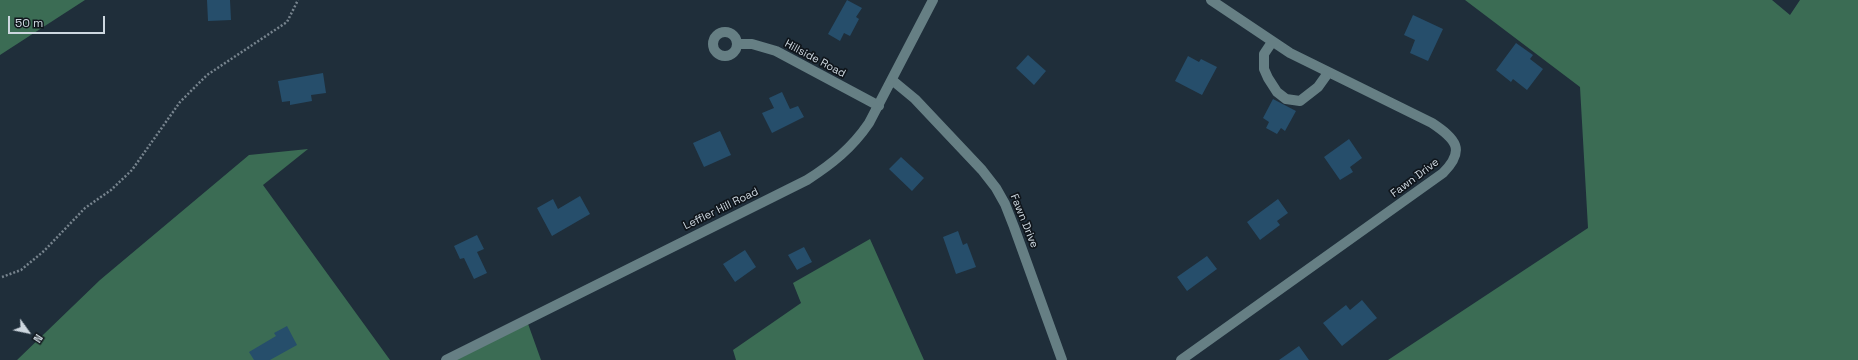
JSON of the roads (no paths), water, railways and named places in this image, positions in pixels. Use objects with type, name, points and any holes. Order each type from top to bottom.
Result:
[{"type":"street","name":"Leffler Hill Road","points":[[446,360],[807,180],[826,168],[853,145],[869,123],[932,0]]},
{"type":"street","name":"Fawn Drive","points":[[1181,360],[1431,182],[1454,163],[1457,151],[1453,140],[1432,123],[1328,73],[1272,42],[1211,0]]},
{"type":"street","points":[[1272,42],[1264,54],[1264,69],[1277,92],[1286,99],[1300,101],[1318,87],[1328,73]]},
{"type":"street","name":"Hillside Road","points":[[737,44],[752,44],[776,51],[878,106]]},
{"type":"street","name":"Fawn Drive","points":[[892,80],[915,99],[982,170],[996,188],[1012,222],[1062,360]]}]
